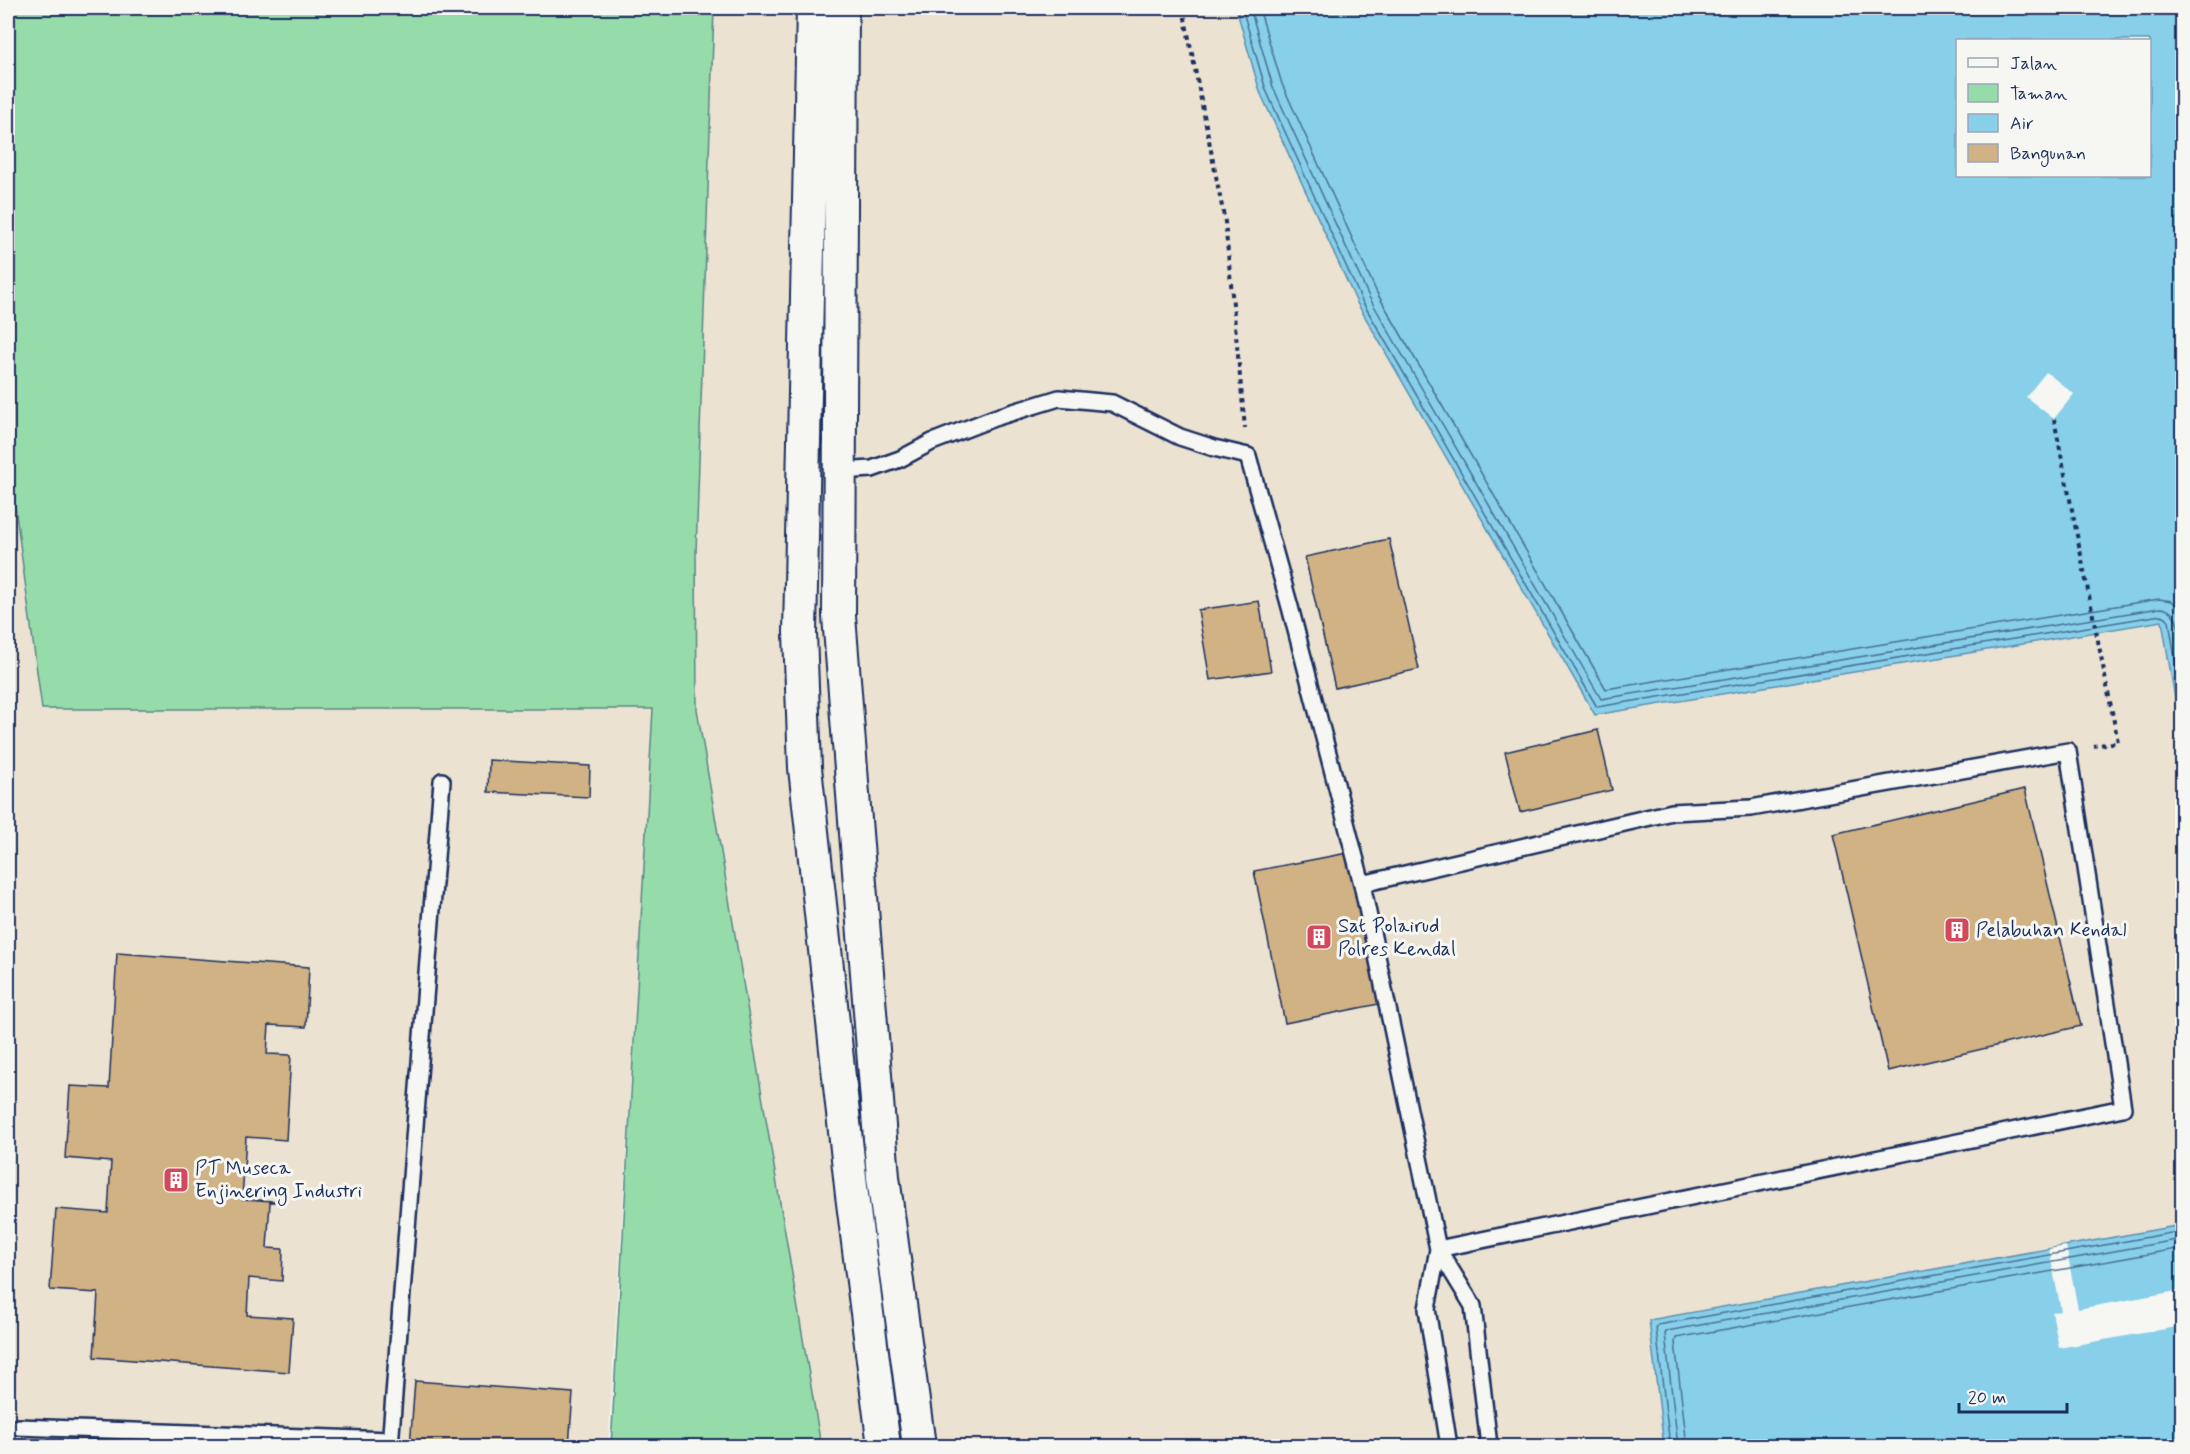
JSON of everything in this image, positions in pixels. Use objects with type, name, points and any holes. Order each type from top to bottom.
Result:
[{"type":"street","points":[[813,8],[800,633],[805,768],[852,1195],[884,1446]]},
{"type":"street","points":[[842,8],[839,616],[883,1177],[919,1446]]},
{"type":"lane","points":[[840,471],[872,469],[983,422],[1059,398],[1112,403],[1180,437],[1248,456],[1362,884],[1438,1249],[1473,1306],[1489,1446]]},
{"type":"lane","points":[[1362,884],[1672,812],[1750,808],[2068,751],[2123,1108],[1438,1249]]},
{"type":"lane","points":[[18,1427],[390,1443],[442,781]]},
{"type":"lane","points":[[1438,1249],[1427,1309],[1449,1446]]},
{"type":"path","points":[[1183,8],[1225,222],[1248,456]]},
{"type":"path","points":[[2054,419],[2118,742],[2068,751]]},
{"type":"shaded area","points":[[714,8],[1236,8],[1260,92],[1357,303],[1595,714],[2163,621],[2182,740],[2182,1225],[1650,1320],[1664,1446],[821,1446],[697,709],[696,553]]},
{"type":"shaded area","points":[[8,454],[43,709],[654,709],[608,1446],[8,1446]]},
{"type":"green space","points":[[8,8],[714,8],[696,553],[697,709],[821,1446],[611,1446],[653,709],[42,709],[8,454]]},
{"type":"water","points":[[1236,8],[2182,8],[2182,740],[2162,621],[1595,715],[1357,303],[1260,92]]},
{"type":"water","points":[[2182,1225],[2182,1446],[1664,1446],[1649,1320]]},
{"type":"pier","points":[[2046,372],[2074,394],[2054,419],[2026,397]]},
{"type":"pier","points":[[2066,1246],[2078,1309],[2182,1290],[2182,1326],[2059,1348],[2052,1312],[2061,1311],[2049,1249]]},
{"type":"building","points":[[1389,539],[1419,669],[1335,688],[1305,557]]},
{"type":"building","points":[[1259,601],[1271,671],[1210,680],[1198,610]]},
{"type":"building","points":[[1598,730],[1612,790],[1520,812],[1505,752]]},
{"type":"building","points":[[489,760],[590,766],[589,797],[488,792]]},
{"type":"building","name":"Pelabuhan Kendal","points":[[2025,789],[2081,1026],[1888,1071],[1833,834]]},
{"type":"building","name":"Sat Polairud Polres Kendal","points":[[1353,852],[1384,1003],[1285,1023],[1254,871]]},
{"type":"building","name":"PT Museca Enjinering Industri","points":[[117,953],[309,967],[306,1027],[269,1025],[267,1054],[291,1055],[286,1140],[246,1137],[242,1199],[288,1202],[270,1202],[267,1248],[283,1249],[282,1281],[249,1278],[247,1315],[293,1318],[289,1372],[94,1357],[98,1293],[50,1290],[56,1209],[108,1213],[111,1162],[65,1158],[70,1086],[109,1088]]},
{"type":"building","points":[[415,1381],[573,1393],[569,1446],[410,1446]]},
{"type":"place","name":"Pelabuhan Kendal","points":[[1957,930]]},
{"type":"place","name":"Sat Polairud Polres Kendal","points":[[1319,937]]},
{"type":"place","name":"PT Museca Enjinering Industri","points":[[176,1180]]}]
